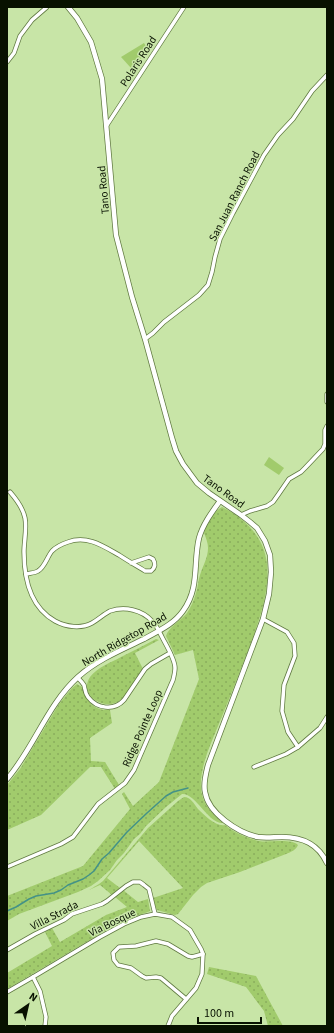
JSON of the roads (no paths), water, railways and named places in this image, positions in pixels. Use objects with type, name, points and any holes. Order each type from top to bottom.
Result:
[{"type":"street","points":[[7,62],[14,53],[20,36],[32,20],[48,7]]},
{"type":"street","name":"Tano Road","points":[[68,7],[77,18],[91,42],[102,79],[116,234],[132,297],[176,451],[194,480],[202,488],[250,522],[259,532],[270,555],[271,575],[269,594],[263,619],[208,764],[204,789],[205,794],[214,810],[227,822],[241,831],[261,837],[290,837],[303,840],[318,849],[326,860]]},
{"type":"street","name":"Polaris Road","points":[[107,125],[184,7]]},
{"type":"street","name":"San Juan Ranch Road","points":[[145,339],[199,295],[208,285],[220,239],[264,155],[278,135],[293,119],[312,91],[327,75]]},
{"type":"street","points":[[327,394],[327,402]]},
{"type":"street","points":[[241,515],[267,506],[273,502],[289,479],[306,468],[322,449],[327,426]]},
{"type":"street","name":"Ridge Pointe Loop","points":[[7,866],[73,837],[98,804],[125,783],[134,770],[173,680],[175,668],[170,652],[154,622],[143,614],[134,610],[124,609],[109,612],[85,626],[73,627],[61,624],[44,614],[35,603],[29,591],[24,552],[25,518],[19,505],[10,492]]},
{"type":"street","name":"North Ridgetop Road","points":[[7,779],[16,768],[60,698],[78,678],[99,662],[166,627],[183,611],[190,600],[194,586],[197,549],[201,533],[207,520],[220,500]]},
{"type":"street","points":[[26,574],[40,569],[51,553],[60,545],[79,539],[96,543],[131,563],[147,572],[152,570],[155,564],[154,559],[148,557],[131,563]]},
{"type":"street","points":[[263,619],[287,632],[294,644],[295,656],[284,685],[282,711],[288,732],[298,747]]},
{"type":"street","points":[[78,678],[82,683],[87,696],[92,701],[97,705],[111,707],[122,703],[148,666],[170,652]]},
{"type":"street","points":[[254,767],[286,754],[298,747],[320,728],[327,717]]},
{"type":"street","name":"Villa Strada","points":[[7,950],[64,920],[72,914],[102,904],[133,882],[140,882],[149,890],[156,914]]},
{"type":"street","points":[[156,914],[172,917],[190,930],[203,954],[202,974],[196,988],[172,1016],[168,1026]]},
{"type":"street","name":"Via Bosque","points":[[7,992],[112,930],[137,919],[156,914]]},
{"type":"street","points":[[186,999],[161,978],[146,978],[131,968],[118,965],[114,960],[113,953],[119,947],[136,946],[156,941],[168,944],[188,956],[192,957],[203,954]]},
{"type":"street","points":[[33,977],[40,991],[46,1017],[45,1026]]},
{"type":"waterway","points":[[7,911],[36,896],[54,893],[61,890],[89,875],[127,832],[166,796],[173,792],[188,788]]}]
